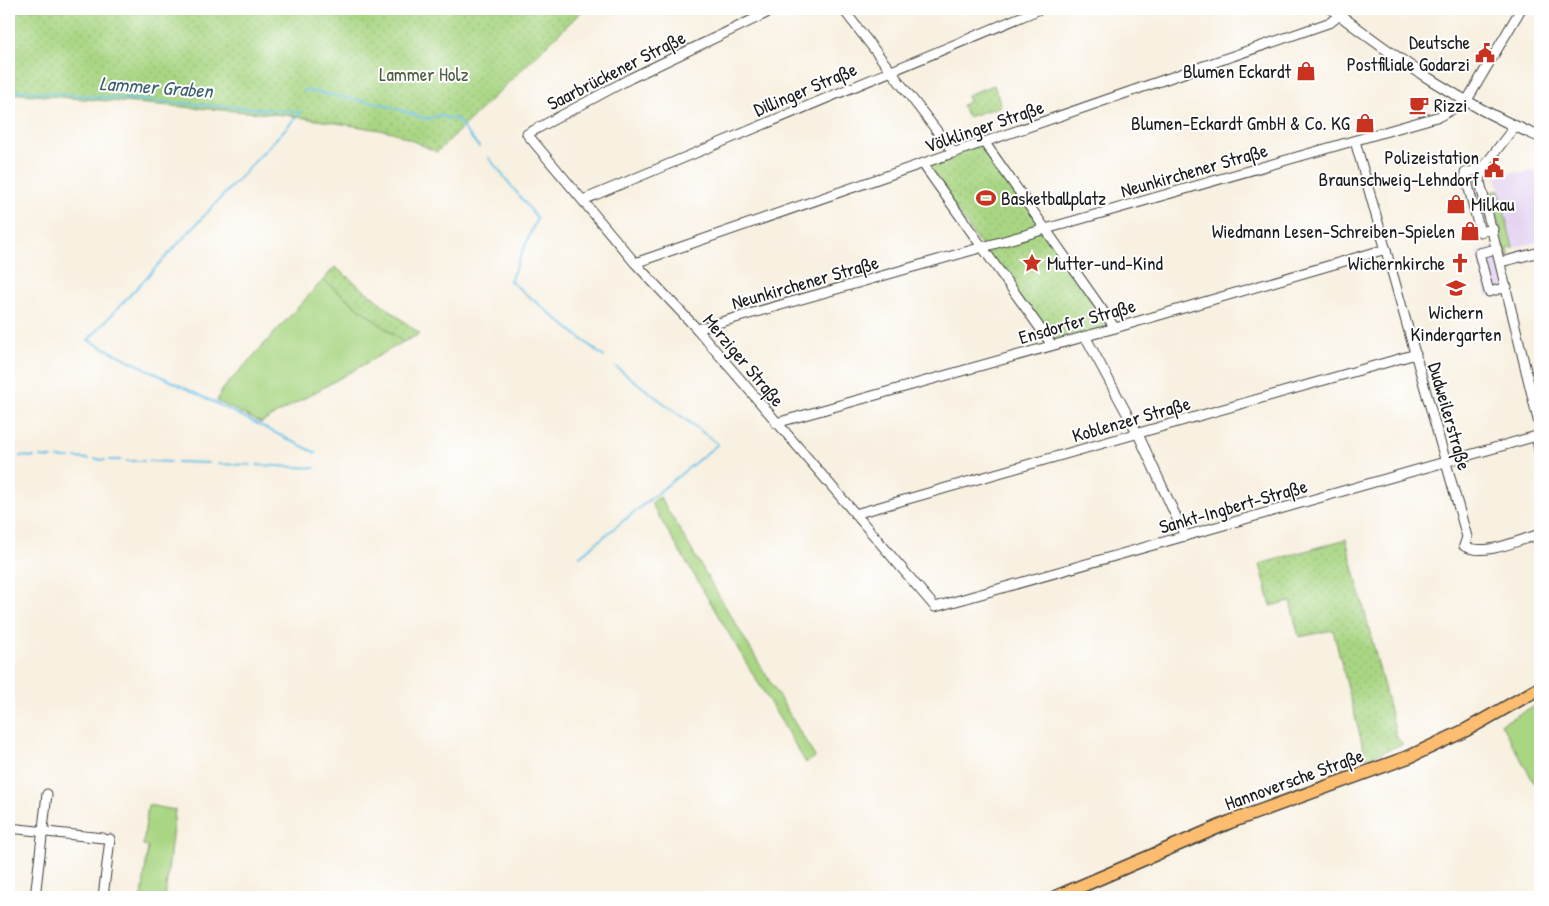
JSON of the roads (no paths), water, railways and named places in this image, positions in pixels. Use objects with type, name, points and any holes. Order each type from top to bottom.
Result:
[{"type":"main road","name":"Hannoversche Straße","points":[[1056,897],[1230,822],[1411,756],[1482,722],[1540,688]]},
{"type":"street","name":"Saarbrückener Straße","points":[[527,134],[631,78],[775,9]]},
{"type":"street","points":[[844,9],[954,153]]},
{"type":"street","name":"Dillinger Straße","points":[[583,200],[1040,9]]},
{"type":"street","points":[[1466,102],[1521,9]]},
{"type":"street","points":[[1336,12],[1424,77],[1453,95],[1540,137]]},
{"type":"street","name":"Völklinger Straße","points":[[635,263],[1331,22],[1336,12]]},
{"type":"street","name":"Neunkirchener Straße","points":[[697,329],[1440,116],[1466,102]]},
{"type":"street","points":[[1515,126],[1482,169],[1480,182],[1540,428]]},
{"type":"street","name":"Merziger Straße","points":[[527,134],[635,263],[697,329],[935,607]]},
{"type":"street","name":"Dudweilerstraße","points":[[1355,141],[1467,536],[1464,546],[1472,551],[1486,550],[1540,534]]},
{"type":"street","points":[[985,143],[1115,328]]},
{"type":"street","points":[[923,164],[1052,345]]},
{"type":"street","points":[[1482,169],[1465,173],[1480,232],[1492,229]]},
{"type":"street","name":"Ensdorfer Straße","points":[[776,423],[1115,328],[1386,249]]},
{"type":"street","points":[[1497,249],[1479,253],[1489,292],[1507,288]]},
{"type":"street","points":[[1501,262],[1540,252]]},
{"type":"street","points":[[1085,336],[1138,434],[1184,536]]},
{"type":"street","name":"Koblenzer Straße","points":[[855,514],[1416,354]]},
{"type":"street","points":[[1540,436],[1537,440],[1540,455]]},
{"type":"street","name":"Sankt-Ingbert-Straße","points":[[935,607],[1540,436]]},
{"type":"street","points":[[35,897],[46,794]]},
{"type":"street","points":[[9,828],[106,838],[103,897]]},
{"type":"waterway","name":"Lammer Graben","points":[[9,90],[301,112]]},
{"type":"waterway","points":[[303,90],[382,104],[427,119],[440,115],[448,119],[455,118],[479,147]]},
{"type":"waterway","points":[[301,112],[88,340],[316,453]]},
{"type":"waterway","points":[[489,158],[537,218],[510,281],[604,357]]},
{"type":"waterway","points":[[580,556],[718,444],[616,367]]},
{"type":"waterway","points":[[9,456],[14,456]]},
{"type":"waterway","points":[[20,456],[34,457]]},
{"type":"waterway","points":[[40,457],[52,458]]},
{"type":"waterway","points":[[58,458],[70,458]]},
{"type":"waterway","points":[[76,458],[89,459]]},
{"type":"waterway","points":[[95,459],[105,460]]},
{"type":"waterway","points":[[110,460],[121,460]]},
{"type":"waterway","points":[[127,461],[144,461]]},
{"type":"waterway","points":[[149,461],[170,462]]},
{"type":"waterway","points":[[177,462],[209,463]]},
{"type":"waterway","points":[[218,464],[251,465]]},
{"type":"waterway","points":[[257,465],[315,468]]},
{"type":"place","name":"Deutsche Postfiliale Godarzi","points":[[1485,53]]},
{"type":"place","name":"Blumen Eckardt","points":[[1306,71]]},
{"type":"place","name":"Rizzi","points":[[1419,105]]},
{"type":"place","name":"Blumen-Eckardt GmbH & Co. KG","points":[[1365,123]]},
{"type":"place","name":"Polizeistation Braunschweig-Lehndorf","points":[[1494,168]]},
{"type":"place","name":"Basketballplatz","points":[[986,198]]},
{"type":"place","name":"Milkau","points":[[1456,204]]},
{"type":"place","name":"Wiedmann Lesen-Schreiben-Spielen","points":[[1470,231]]},
{"type":"place","name":"Mutter-und-Kind","points":[[1032,263]]},
{"type":"place","name":"Wichernkirche","points":[[1460,263]]},
{"type":"place","name":"Wichern Kindergarten","points":[[1456,288]]},
{"type":"park label","name":"Lammer Holz","points":[[424,74]]}]
